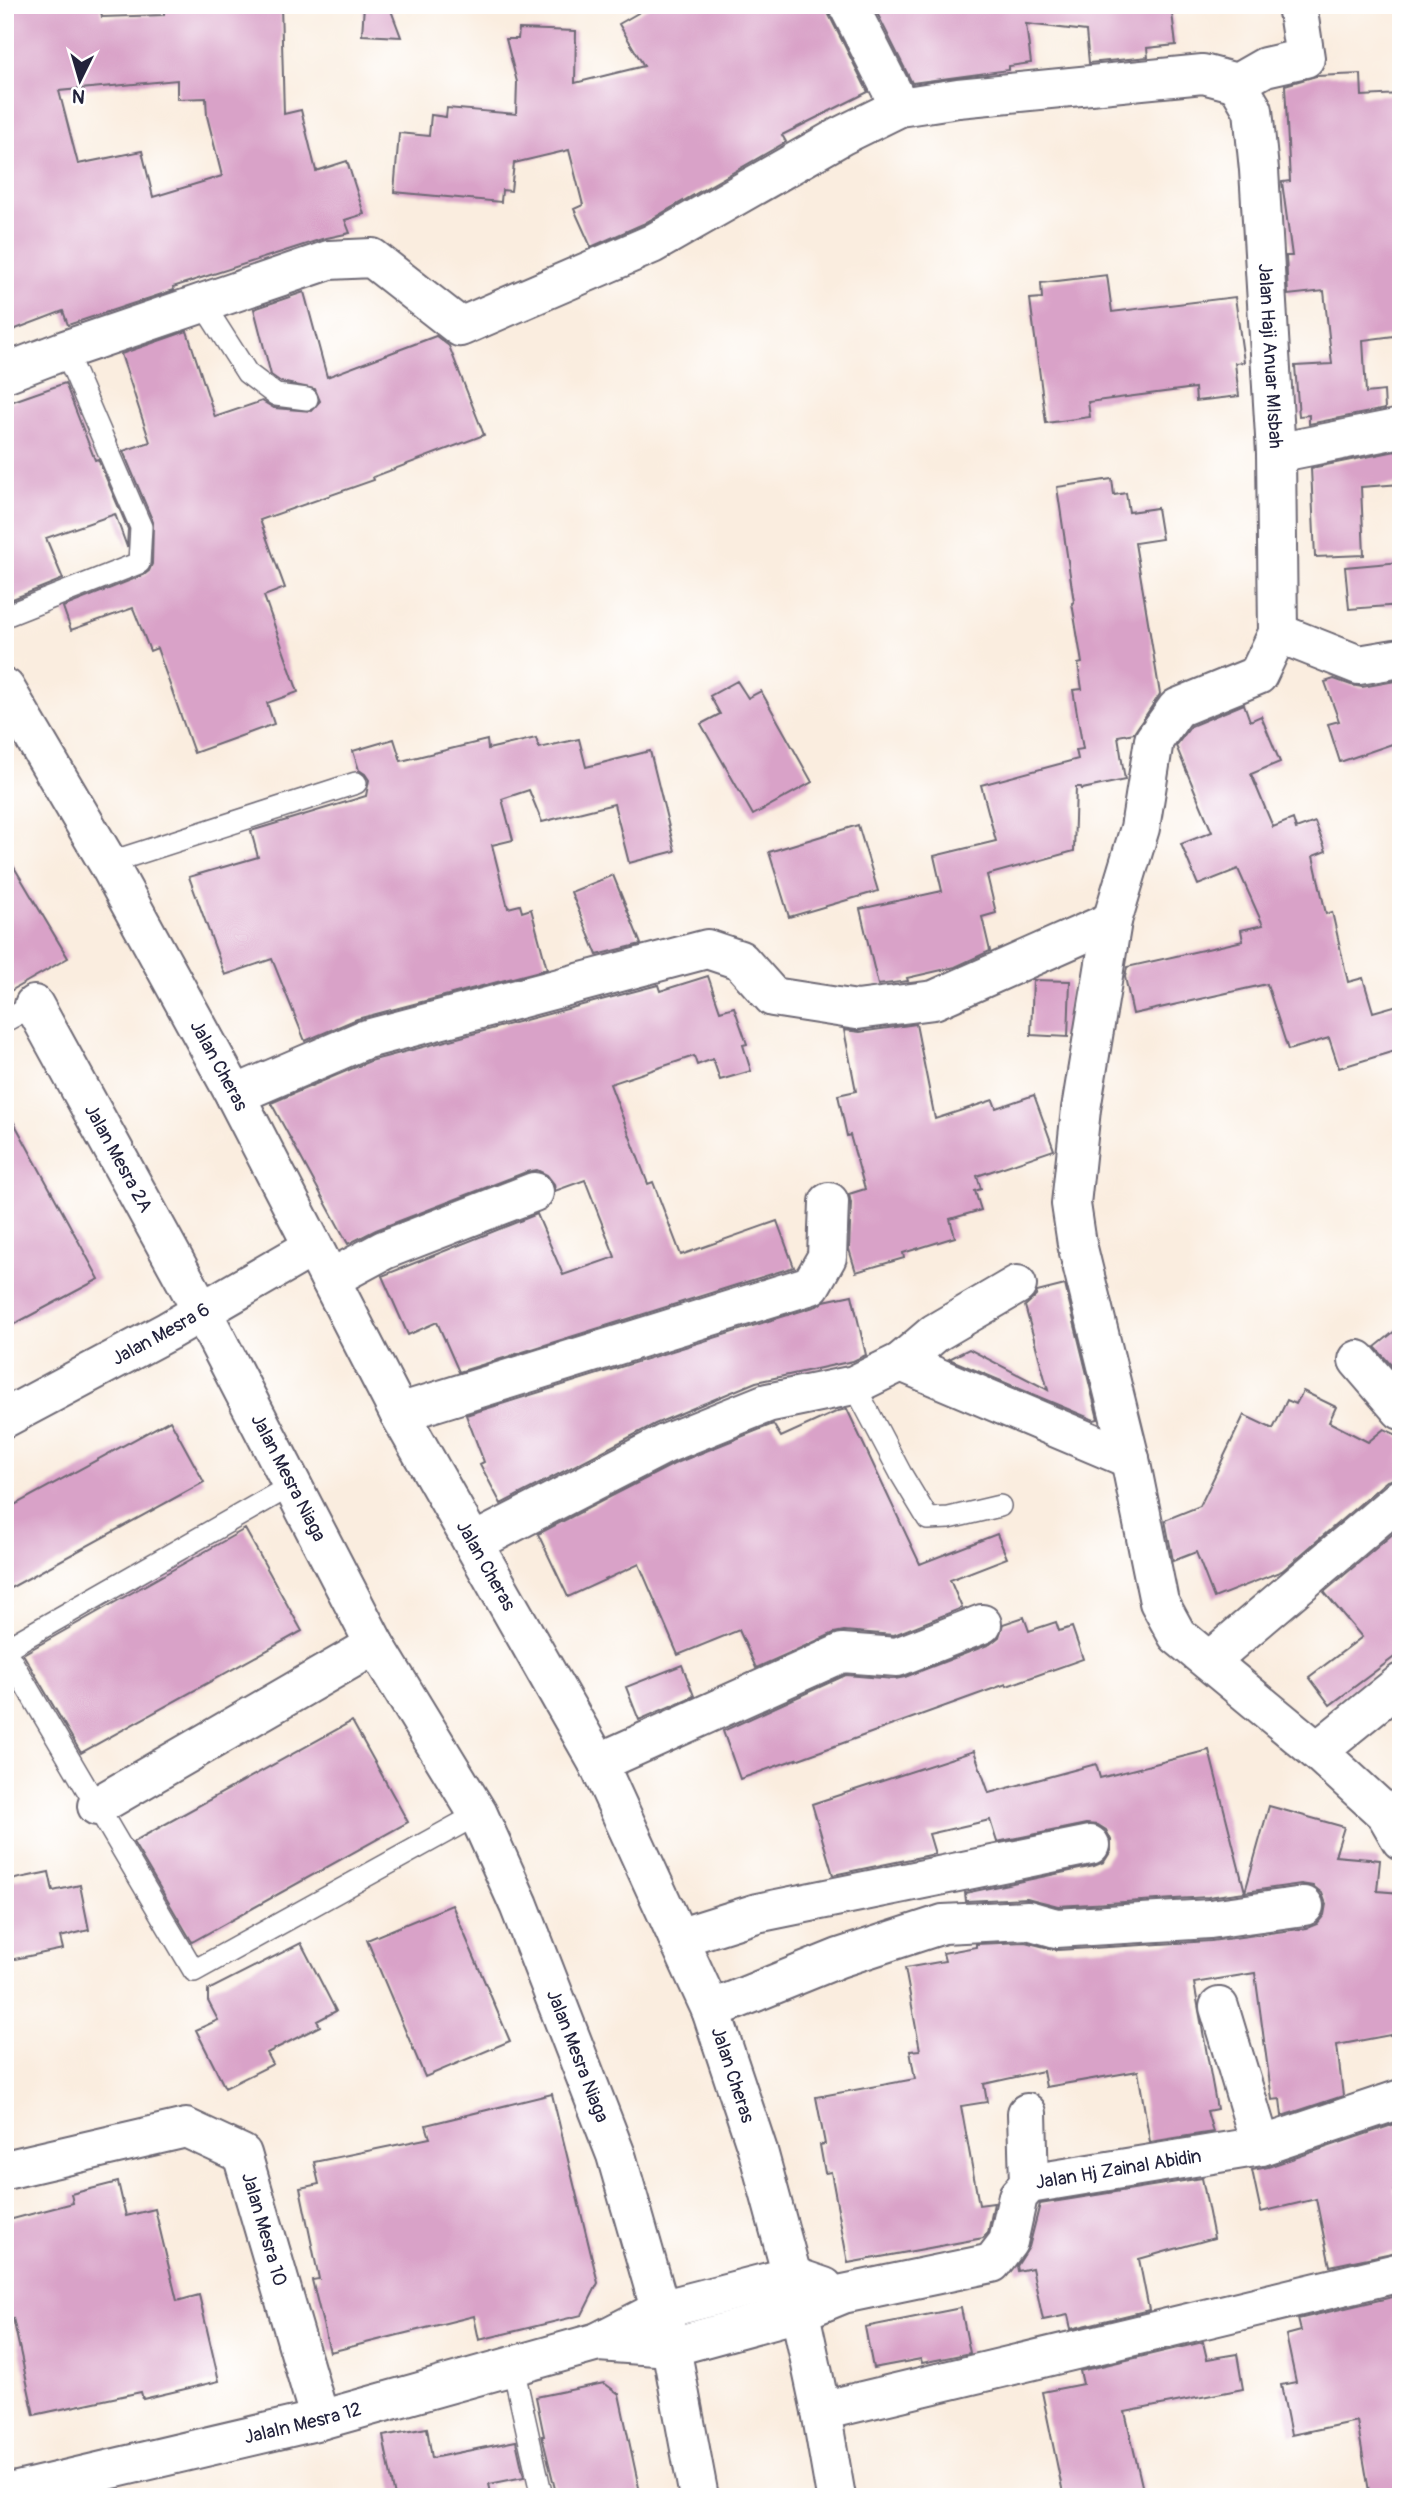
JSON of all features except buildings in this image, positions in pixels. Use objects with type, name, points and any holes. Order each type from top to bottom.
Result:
[{"type":"street","points":[[848,5],[901,107]]},
{"type":"street","points":[[5,373],[329,260],[372,257],[460,327],[652,244],[841,136],[901,107],[958,98],[1203,74],[1237,83],[1265,67],[1305,58],[1297,5]]},
{"type":"street","name":"Jalan Haji Anuar MIsbah","points":[[1237,83],[1253,110],[1259,170],[1276,453],[1278,633]]},
{"type":"street","points":[[1276,453],[1401,428]]},
{"type":"street","points":[[1396,1820],[1177,1635],[1158,1602],[1129,1459],[1077,1244],[1071,1204],[1081,1109],[1112,921],[1140,828],[1154,740],[1177,708],[1258,675],[1278,633],[1359,665],[1401,658]]},
{"type":"street","name":"Jalan Cheras","points":[[5,688],[108,863],[235,1095],[399,1413],[598,1763],[711,2010],[758,2151],[796,2294],[836,2497]]},
{"type":"street","points":[[235,1095],[363,1040],[707,949],[740,960],[773,997],[857,1010],[934,1000],[1112,921]]},
{"type":"street","name":"Jalan Mesra 2A","points":[[20,1013],[202,1311]]},
{"type":"street","name":"Jalan Mesra 6","points":[[5,1418],[202,1311],[321,1263],[384,1250],[534,1192]]},
{"type":"street","points":[[399,1413],[811,1285],[827,1257],[829,1202]]},
{"type":"street","points":[[472,1544],[665,1444],[767,1404],[854,1385],[901,1362],[935,1333],[1017,1285]]},
{"type":"street","name":"Jalan Mesra Niaga","points":[[202,1311],[375,1646],[478,1814],[519,1905],[616,2155],[671,2347],[699,2497]]},
{"type":"street","points":[[1358,1360],[1401,1410]]},
{"type":"street","points":[[901,1362],[1129,1459]]},
{"type":"street","points":[[1209,1661],[1401,1498]]},
{"type":"street","points":[[598,1763],[842,1653],[897,1657],[982,1624]]},
{"type":"street","points":[[97,1806],[375,1646]]},
{"type":"street","points":[[1317,1751],[1401,1683]]},
{"type":"street","points":[[678,1938],[757,1913],[1090,1845]]},
{"type":"street","points":[[711,2010],[839,1958],[943,1924],[1028,1920],[1056,1928],[1210,1919],[1304,1906]]},
{"type":"street","points":[[1219,2007],[1261,2146]]},
{"type":"street","name":"Jalan Hj Zainal Abidin","points":[[796,2294],[843,2294],[992,2263],[1008,2242],[1018,2196],[1029,2184],[1261,2146],[1401,2099]]},
{"type":"street","points":[[1027,2113],[1029,2184]]},
{"type":"street","name":"Jalan Mesra 10","points":[[5,2170],[186,2128],[242,2154],[320,2420]]},
{"type":"street","points":[[821,2411],[1401,2272]]},
{"type":"street","points":[[598,2343],[660,2310],[796,2294]]},
{"type":"street","points":[[598,2343],[671,2347],[796,2294]]},
{"type":"street","name":"Jalaln Mesra 12","points":[[5,2494],[320,2420],[598,2343]]},
{"type":"lane","points":[[203,304],[247,373],[276,395],[307,399]]},
{"type":"lane","points":[[5,616],[139,563],[141,527],[65,351]]},
{"type":"lane","points":[[108,863],[356,783]]},
{"type":"lane","points":[[854,1385],[901,1475],[928,1519],[949,1518],[1000,1506]]},
{"type":"lane","points":[[293,1484],[5,1649],[194,1971],[478,1814]]},
{"type":"lane","points":[[513,2367],[542,2497]]}]
